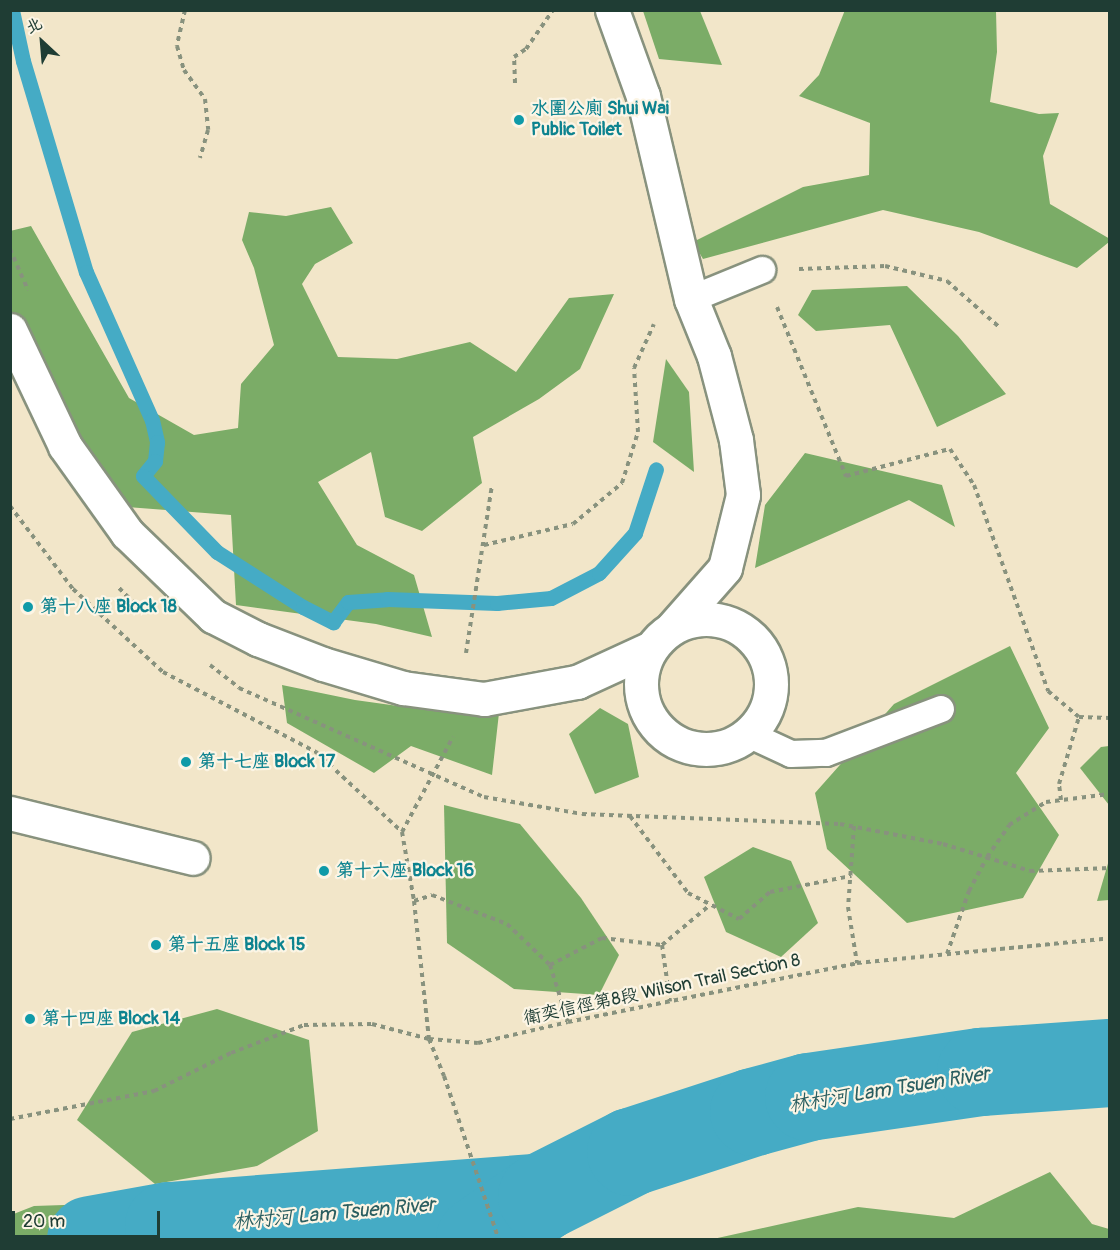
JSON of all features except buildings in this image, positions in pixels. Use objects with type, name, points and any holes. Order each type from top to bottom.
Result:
[{"type":"street","points":[[10,330],[65,446],[127,532],[213,616],[258,639],[323,664],[403,688],[484,699],[577,682],[649,650],[673,627],[725,568],[743,495],[736,440],[714,356],[691,299],[644,96],[612,10]]},
{"type":"street","points":[[649,650],[639,680],[645,711],[665,736],[695,749],[708,750],[730,745],[748,734],[766,711],[772,689],[771,672],[763,651],[739,627],[728,622],[705,618],[673,627]]},
{"type":"street","points":[[10,813],[193,858]]},
{"type":"lane","points":[[691,299],[762,270]]},
{"type":"lane","points":[[748,734],[791,754],[826,753],[941,709]]},
{"type":"path","points":[[185,10],[177,46],[184,70],[205,99],[208,130],[200,158]]},
{"type":"path","points":[[514,83],[514,57],[526,49],[553,10]]},
{"type":"path","points":[[10,249],[32,301]]},
{"type":"path","points":[[998,326],[947,281],[885,266],[762,270],[846,476],[950,449],[974,485],[1048,691],[1079,717],[1110,718]]},
{"type":"path","points":[[484,545],[573,524],[622,483],[638,432],[634,368],[658,317],[691,299]]},
{"type":"path","points":[[465,657],[492,484]]},
{"type":"path","points":[[10,506],[73,589],[163,672],[316,752],[402,832],[414,901],[429,1039],[444,1076],[499,1239]]},
{"type":"path","points":[[1060,800],[1059,784],[1079,717]]},
{"type":"path","points":[[402,832],[435,775],[484,797],[582,814],[854,826],[943,844],[1030,871],[1110,868]]},
{"type":"path","points":[[947,954],[964,904],[987,857],[1009,825],[1046,802],[1110,794]]},
{"type":"path","points":[[630,816],[688,892],[739,919],[770,892],[851,876]]},
{"type":"path","points":[[854,826],[848,907],[858,963]]},
{"type":"path","points":[[414,901],[432,895],[507,924],[550,965],[568,1022]]},
{"type":"path","points":[[550,965],[602,938],[662,945],[710,905]]},
{"type":"path","name":"衛奕信徑第8段 Wilson Trail Section 8","points":[[10,1119],[154,1091],[231,1053],[304,1025],[372,1024],[429,1039],[478,1043],[568,1022],[858,963],[1110,938]]},
{"type":"path","points":[[662,945],[670,1001]]},
{"type":"green space","points":[[845,10],[996,11],[997,52],[990,102],[1039,114],[1059,113],[1043,156],[1050,204],[1110,239],[1109,242],[1077,268],[979,232],[883,210],[703,259],[693,242],[803,187],[869,175],[870,123],[799,96],[819,75]]},
{"type":"green space","points":[[643,11],[700,11],[722,65],[659,59]]},
{"type":"green space","points":[[331,207],[353,243],[315,264],[302,284],[338,357],[397,359],[470,342],[516,372],[569,298],[614,294],[580,369],[539,399],[473,437],[482,483],[422,531],[385,517],[371,452],[318,482],[357,545],[414,575],[432,637],[376,624],[236,605],[231,515],[127,507],[84,451],[11,315],[10,231],[31,226],[129,398],[194,435],[238,428],[241,384],[274,345],[254,268],[242,240],[249,212],[286,216]]},
{"type":"green space","points":[[907,286],[958,336],[1006,394],[937,427],[890,325],[816,331],[798,315],[812,290]]},
{"type":"green space","points":[[666,359],[689,392],[694,472],[653,442]]},
{"type":"green space","points":[[805,453],[942,485],[955,527],[909,500],[755,568],[765,505]]},
{"type":"green space","points":[[1010,646],[1049,728],[1016,773],[1059,835],[1023,898],[907,923],[827,849],[815,793],[894,704]]},
{"type":"green space","points":[[282,685],[355,700],[434,711],[499,713],[492,775],[411,746],[374,773],[287,723]]},
{"type":"green space","points":[[600,708],[628,724],[639,777],[595,794],[569,734]]},
{"type":"green space","points":[[1110,746],[1109,805],[1080,768],[1101,747]]},
{"type":"green space","points":[[444,805],[520,824],[581,898],[619,955],[599,995],[514,989],[447,943]]},
{"type":"green space","points":[[753,847],[791,861],[818,923],[781,957],[726,932],[704,877]]},
{"type":"green space","points":[[1109,860],[1109,900],[1097,901]]},
{"type":"green space","points":[[217,1009],[309,1040],[318,1131],[257,1166],[155,1184],[77,1120],[132,1032]]},
{"type":"green space","points":[[1050,1172],[1092,1224],[1109,1229],[1109,1239],[713,1239],[858,1207],[954,1218]]},
{"type":"green space","points":[[123,1203],[249,1239],[11,1239],[11,1215],[34,1206]]},
{"type":"waterway","points":[[12,10],[23,61],[86,272],[152,420],[157,442],[155,461],[143,476],[217,552],[303,607],[333,622],[348,602],[387,599],[497,603],[551,598],[599,573],[635,533],[656,469]]},
{"type":"waterway","name":"林村河 Lam Tsuen River","points":[[480,1240],[542,1197],[631,1152],[754,1112],[809,1097],[981,1072],[1110,1063]]},
{"type":"waterway","name":"林村河 Lam Tsuen River","points":[[91,1240],[169,1226],[542,1197]]},
{"type":"place","name":"水圍公廁 Shui Wai Public Toilet","points":[[519,120]]},
{"type":"place","name":"第十八座 Block 18","points":[[28,607]]},
{"type":"place","name":"第十七座 Block 17","points":[[186,762]]},
{"type":"place","name":"第十六座 Block 16","points":[[324,871]]},
{"type":"place","name":"第十五座 Block 15","points":[[156,945]]},
{"type":"place","name":"第十四座 Block 14","points":[[30,1019]]}]
